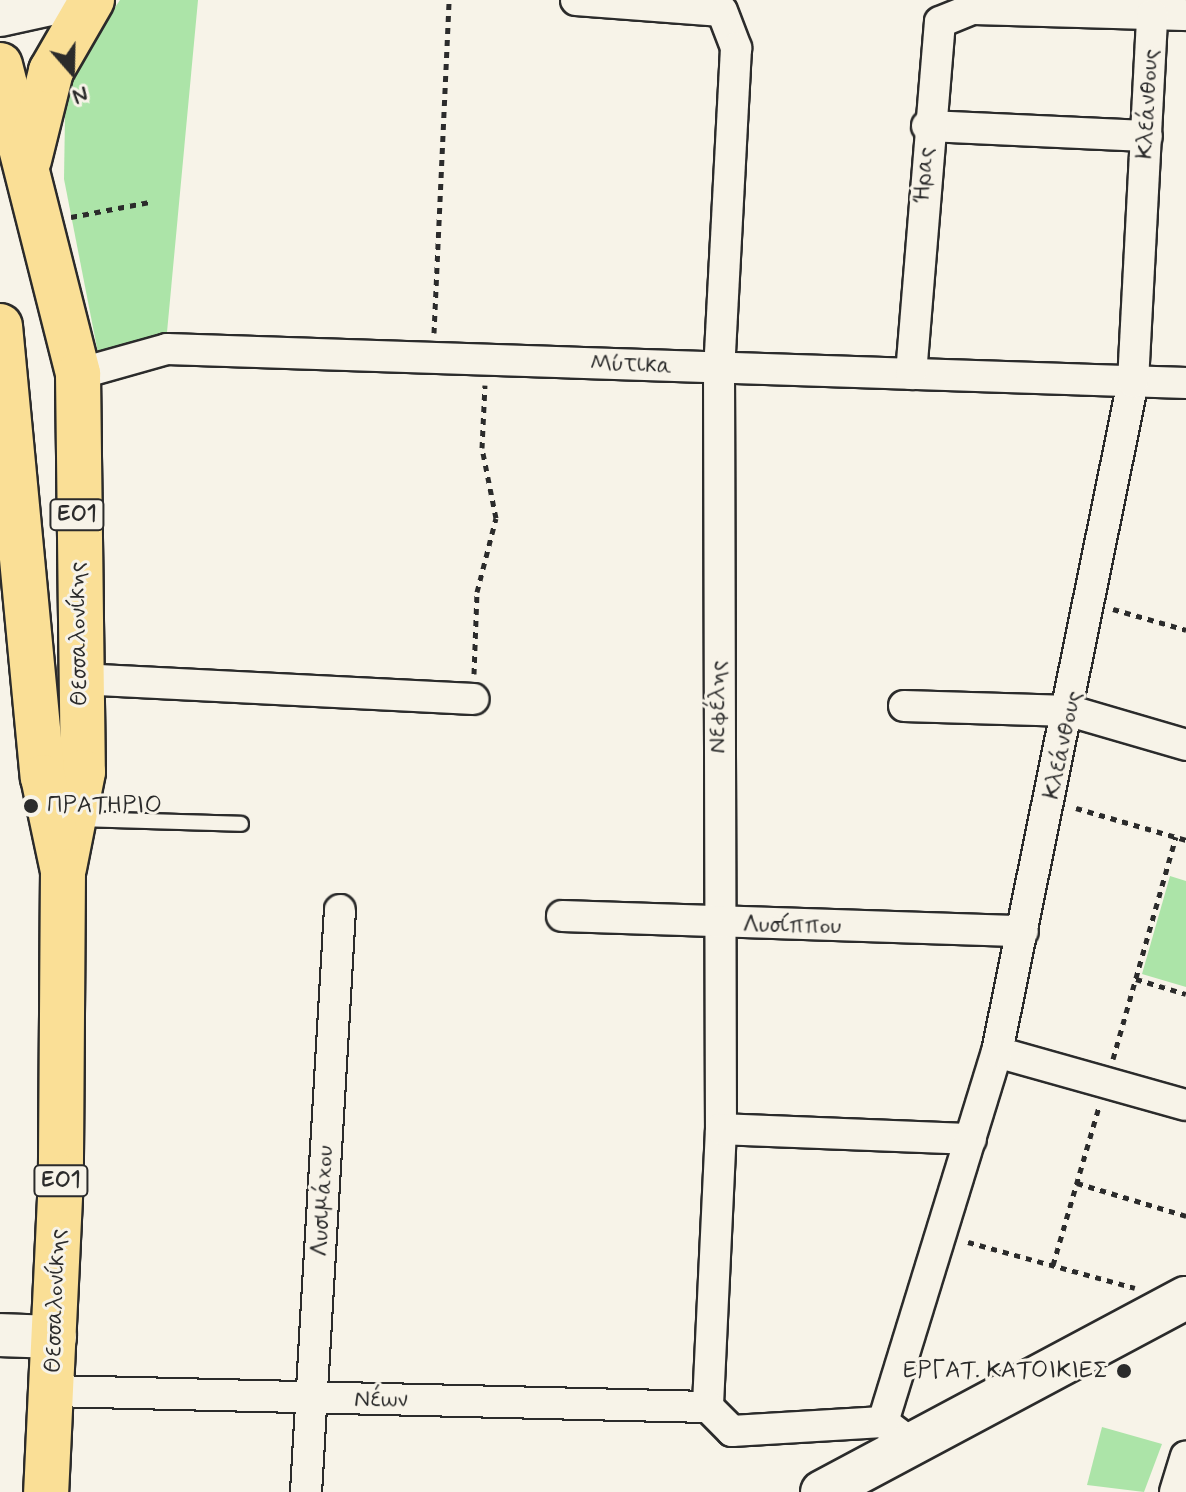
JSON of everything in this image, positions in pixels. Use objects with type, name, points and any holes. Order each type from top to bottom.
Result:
[{"type":"main road","points":[[0,15],[68,0]]},
{"type":"main road","points":[[28,162],[51,71],[92,0]]},
{"type":"main road","name":"ΕΟ1","points":[[0,65],[28,162]]},
{"type":"main road","name":"Θεσσαλονίκης","points":[[28,162],[78,374],[79,679],[83,772],[77,819],[63,871]]},
{"type":"main road","name":"Θεσσαλονίκης","points":[[0,326],[43,777],[63,871],[55,1337],[46,1492]]},
{"type":"main road","points":[[840,1487],[898,1433],[1169,1307]]},
{"type":"main road","points":[[0,1335],[55,1337]]},
{"type":"street","name":"Νεφέλης","points":[[576,0],[722,11],[736,48],[719,368],[721,1129],[708,1407]]},
{"type":"street","points":[[973,4],[1186,15]]},
{"type":"street","name":"Ήρας","points":[[911,374],[927,126],[940,22],[973,4]]},
{"type":"street","name":"Κλεάνθους","points":[[898,1433],[940,1235],[997,1052],[1093,603],[1133,382],[1152,14]]},
{"type":"street","points":[[927,126],[1147,136]]},
{"type":"street","name":"Μύτικα","points":[[78,374],[167,349],[1186,383]]},
{"type":"street","points":[[79,679],[473,699]]},
{"type":"street","points":[[904,706],[1070,711],[1186,745]]},
{"type":"street","name":"Λυσιμάχου","points":[[306,1492],[340,910]]},
{"type":"street","name":"Λυσίππου","points":[[562,916],[719,924],[1023,931]]},
{"type":"street","points":[[997,1052],[1186,1105]]},
{"type":"street","points":[[721,1129],[971,1139]]},
{"type":"street","name":"Νέων","points":[[53,1391],[708,1407]]},
{"type":"street","points":[[708,1407],[732,1431],[898,1433]]},
{"type":"street","points":[[1175,1492],[1186,1457]]},
{"type":"lane","points":[[77,819],[241,824]]},
{"type":"path","points":[[433,358],[449,0]]},
{"type":"path","points":[[42,223],[150,202]]},
{"type":"path","points":[[473,699],[477,592],[496,518],[482,448],[486,360]]},
{"type":"path","points":[[1093,603],[1186,630]]},
{"type":"path","points":[[1051,801],[1186,840]]},
{"type":"path","points":[[1053,1265],[1176,837]]},
{"type":"path","points":[[1136,979],[1186,994]]},
{"type":"path","points":[[1077,1183],[1186,1216]]},
{"type":"path","points":[[940,1235],[1134,1287],[1169,1307]]},
{"type":"green space","points":[[120,0],[198,0],[166,343],[98,353],[64,179],[65,115],[74,69]]},
{"type":"green space","points":[[1170,876],[1186,881],[1186,987],[1142,974]]},
{"type":"green space","points":[[1102,1427],[1162,1444],[1144,1492],[1087,1485]]},
{"type":"place","name":"ΠΡΑΤΗΡΙΟ","points":[[31,806]]},
{"type":"place","name":"ΕΡΓΑΤ. ΚΑΤΟΙΚΙΕΣ","points":[[1124,1371]]}]
